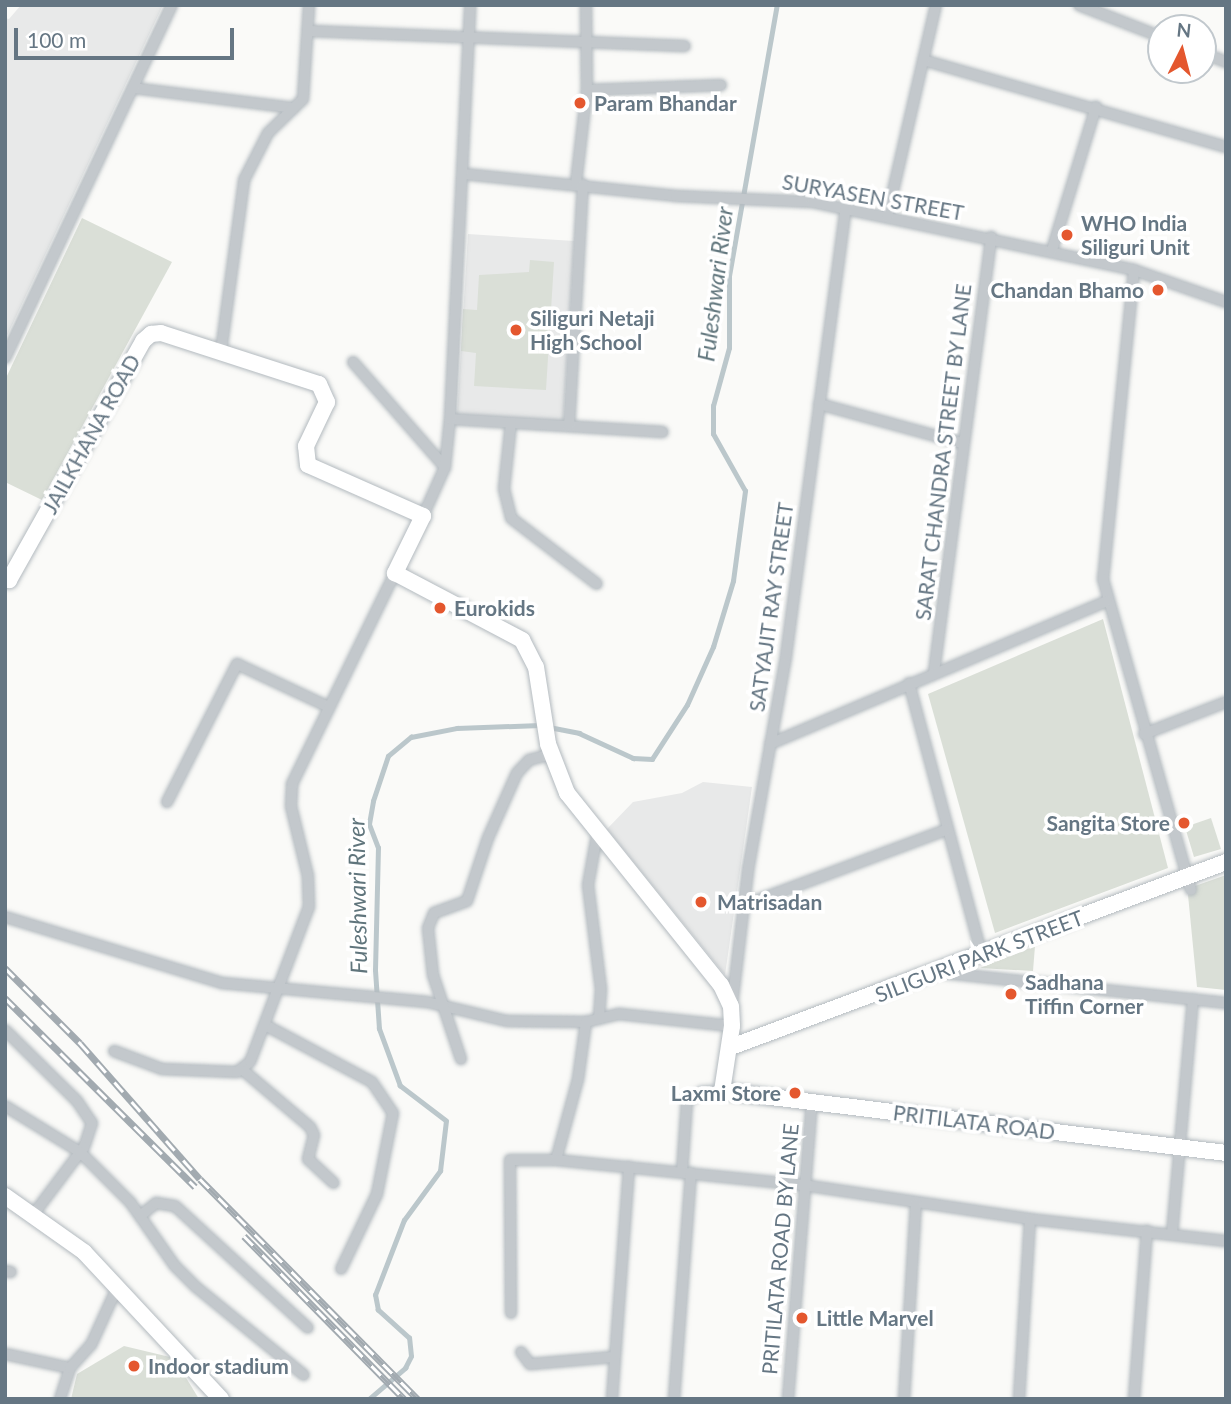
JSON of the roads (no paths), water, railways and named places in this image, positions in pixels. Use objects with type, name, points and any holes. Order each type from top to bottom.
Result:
[{"type":"street","points":[[5,358],[172,5]]},
{"type":"street","points":[[221,351],[237,211],[244,180],[268,132],[294,108],[306,90],[310,5]]},
{"type":"street","points":[[244,1071],[265,1026],[306,920],[310,892],[290,792],[424,516],[445,467],[464,174],[470,5]]},
{"type":"street","points":[[569,426],[587,90],[586,5]]},
{"type":"street","points":[[887,217],[936,5]]},
{"type":"street","points":[[1079,5],[1147,32]]},
{"type":"street","points":[[309,31],[685,46]]},
{"type":"street","points":[[923,60],[1096,107],[1226,147]]},
{"type":"street","points":[[587,90],[721,85]]},
{"type":"street","points":[[133,88],[294,108]]},
{"type":"street","points":[[1052,250],[1096,107]]},
{"type":"street","name":"SURYASEN STREET","points":[[464,174],[710,197],[762,199],[846,209],[991,237],[1134,270],[1226,302]]},
{"type":"street","name":"SATYAJIT RAY STREET","points":[[731,1018],[846,209]]},
{"type":"street","name":"SARAT CHANDRA STREET BY LANE","points":[[934,672],[991,237]]},
{"type":"street","points":[[1134,270],[1103,566],[1107,601],[1189,884]]},
{"type":"street","name":"JAILKHANA ROAD","points":[[7,582],[143,341],[161,333],[319,384],[327,402],[306,446],[308,465],[424,516]]},
{"type":"street","points":[[353,362],[445,467]]},
{"type":"street","points":[[819,404],[962,443]]},
{"type":"street","points":[[450,419],[663,432]]},
{"type":"street","points":[[511,423],[504,489],[511,518],[597,584]]},
{"type":"street","points":[[395,573],[522,640],[530,650],[550,749],[567,793],[597,835],[694,947],[721,985],[731,1018],[731,1047],[722,1091],[702,1092],[687,1101],[687,1173],[674,1399]]},
{"type":"street","points":[[770,744],[934,672],[1107,601]]},
{"type":"street","points":[[167,802],[237,664],[329,708]]},
{"type":"street","points":[[909,683],[946,830],[982,955]]},
{"type":"street","points":[[1144,734],[1226,702]]},
{"type":"street","points":[[461,1059],[433,975],[430,920],[434,913],[467,901],[488,838],[517,773],[528,760],[550,749]]},
{"type":"street","points":[[745,905],[946,830]]},
{"type":"street","points":[[597,835],[588,885],[601,989],[599,1018]]},
{"type":"street","name":"SILIGURI PARK STREET","points":[[731,1047],[982,955],[1189,884],[1226,862]]},
{"type":"street","points":[[5,917],[196,976],[279,991],[444,1006],[507,1021],[586,1022],[599,1018],[639,1015],[731,1018]]},
{"type":"street","points":[[935,972],[1226,1003]]},
{"type":"street","points":[[1172,1234],[1193,999]]},
{"type":"street","points":[[556,1160],[578,1079],[586,1022]]},
{"type":"street","points":[[265,1026],[372,1082],[393,1113],[377,1194],[341,1269]]},
{"type":"street","points":[[5,1030],[89,1115],[91,1132],[80,1152],[33,1214]]},
{"type":"street","points":[[114,1051],[152,1068],[244,1071],[310,1127],[314,1135],[308,1159],[334,1183]]},
{"type":"street","name":"PRITILATA ROAD","points":[[722,1091],[1226,1153]]},
{"type":"street","name":"PRITILATA ROAD BY LANE","points":[[788,1399],[803,1185],[812,1102]]},
{"type":"street","points":[[5,1106],[80,1152],[140,1216],[196,1287],[304,1375]]},
{"type":"street","points":[[511,1313],[510,1160],[556,1160],[803,1185],[1030,1220],[1226,1241]]},
{"type":"street","points":[[612,1399],[629,1167]]},
{"type":"street","points":[[5,1196],[84,1252],[220,1399]]},
{"type":"street","points":[[140,1216],[156,1203],[175,1206],[308,1328]]},
{"type":"street","points":[[904,1399],[916,1204]]},
{"type":"street","points":[[1020,1399],[1030,1220]]},
{"type":"street","points":[[1134,1399],[1147,1231]]},
{"type":"street","points":[[60,1399],[70,1368],[91,1345],[117,1288]]},
{"type":"street","points":[[521,1352],[530,1364],[614,1357]]},
{"type":"street","points":[[5,1354],[70,1368]]},
{"type":"waterway","name":"Fuleshwari River","points":[[549,727],[579,733],[633,758],[652,759],[687,705],[713,647],[733,581],[745,491],[713,434],[713,406],[729,348],[729,276],[777,5]]},
{"type":"waterway","name":"Fuleshwari River","points":[[369,1399],[405,1368],[411,1356],[409,1338],[378,1310],[375,1295],[404,1220],[440,1171],[446,1121],[400,1086],[379,1029],[375,970],[378,848],[369,824],[373,801],[388,756],[411,737],[457,728],[540,725]]},
{"type":"railway","points":[[5,968],[80,1043],[200,1179],[418,1399]]},
{"type":"railway","points":[[5,998],[195,1187]]},
{"type":"railway","points":[[244,1236],[404,1399]]},
{"type":"place","name":"Param Bhandar","points":[[580,103]]},
{"type":"place","name":"WHO India Siliguri Unit","points":[[1067,235]]},
{"type":"place","name":"Chandan Bhamo","points":[[1158,290]]},
{"type":"place","name":"Siliguri Netaji High School","points":[[516,330]]},
{"type":"place","name":"Eurokids","points":[[440,608]]},
{"type":"place","name":"Sangita Store","points":[[1184,823]]},
{"type":"place","name":"Matrisadan","points":[[701,902]]},
{"type":"place","name":"Sadhana Tiffin Corner","points":[[1011,994]]},
{"type":"place","name":"Laxmi Store","points":[[795,1093]]},
{"type":"place","name":"Little Marvel","points":[[802,1318]]},
{"type":"place","name":"Indoor stadium","points":[[134,1366]]}]
